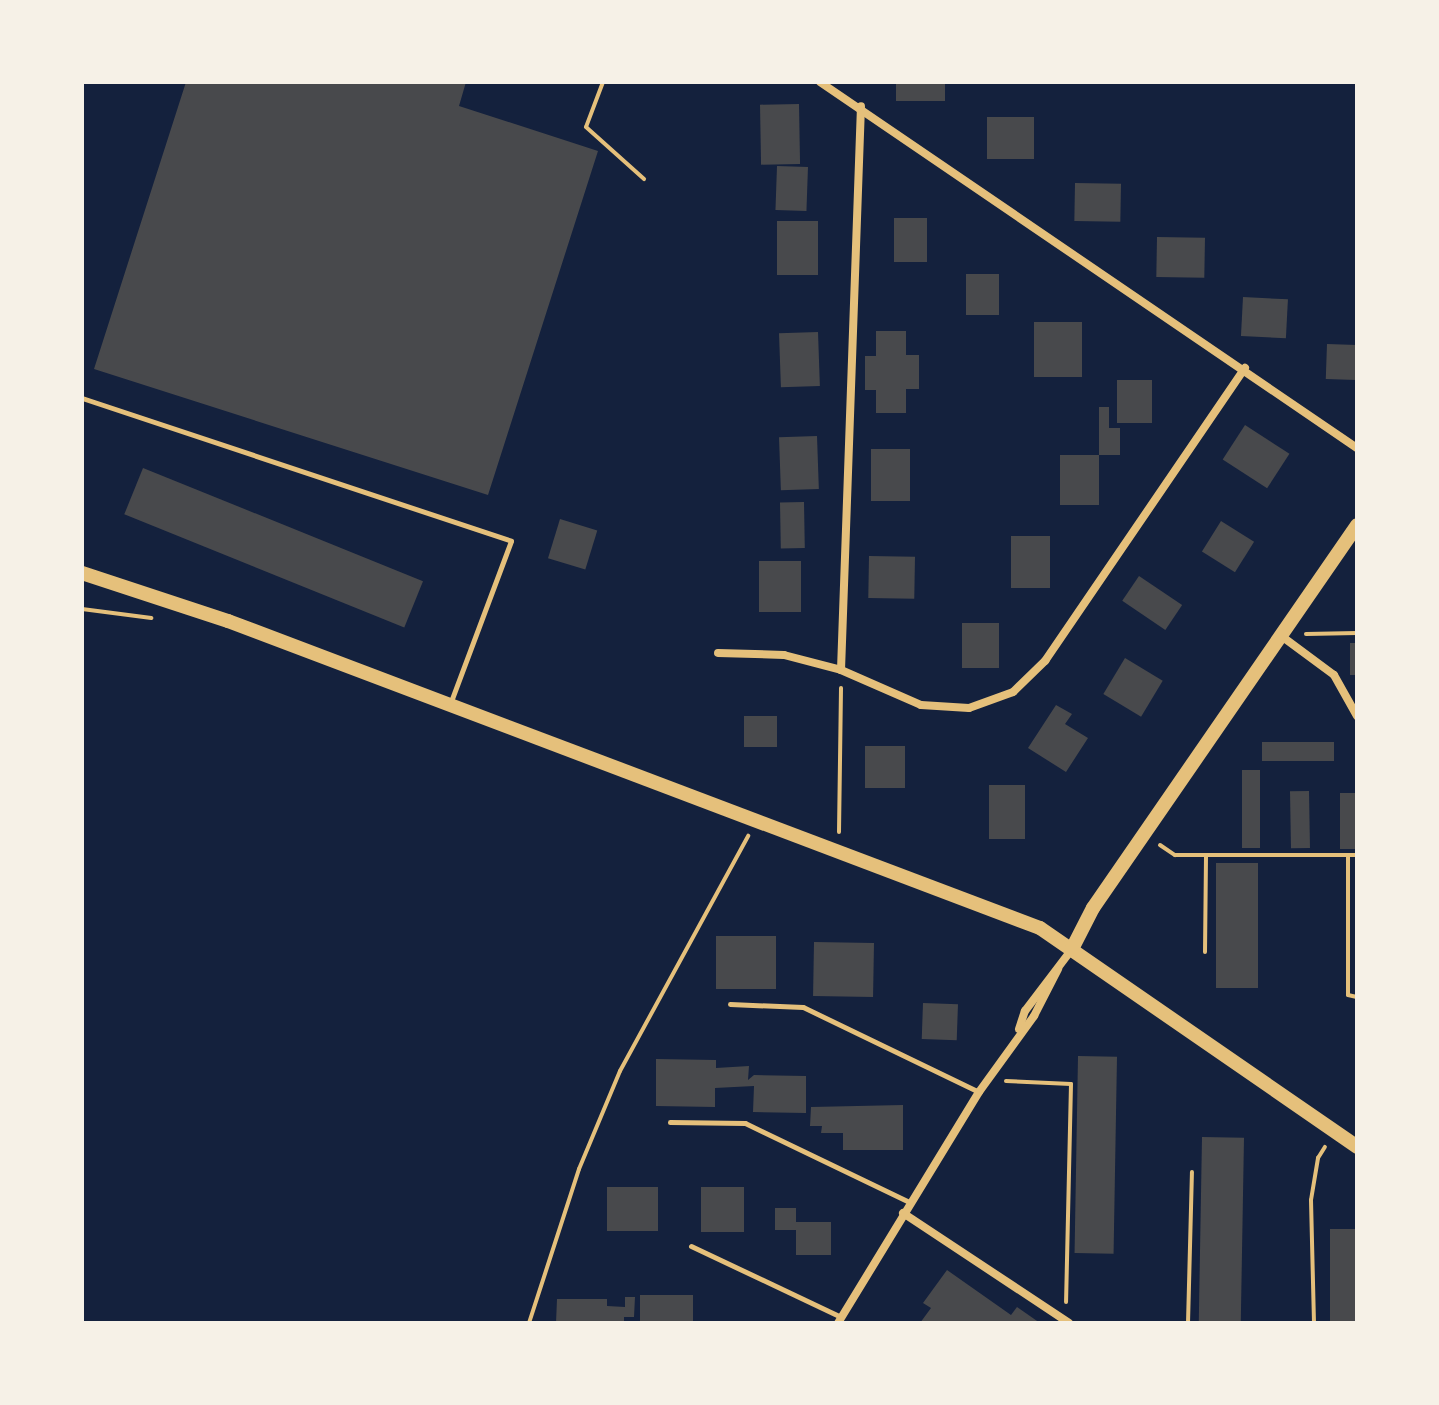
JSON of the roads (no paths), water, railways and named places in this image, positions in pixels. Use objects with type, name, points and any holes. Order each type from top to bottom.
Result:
[{"type":"street","points":[[820,82],[861,106],[1357,448]]},
{"type":"street","points":[[841,670],[861,106]]},
{"type":"street","points":[[718,653],[784,655],[841,670],[921,705],[969,708],[1013,692],[1045,661],[1245,368]]},
{"type":"street","points":[[840,1320],[903,1213],[1019,1030],[1025,1011],[1122,881],[1131,855],[1357,525]]},
{"type":"street","points":[[82,573],[228,621],[1020,919],[1072,949],[1357,1147]]},
{"type":"street","points":[[1279,635],[1334,675],[1357,716]]},
{"type":"street","points":[[903,1213],[1067,1322]]},
{"type":"lane","points":[[82,398],[511,541],[450,705]]},
{"type":"lane","points":[[730,1004],[803,1007],[979,1092]]},
{"type":"lane","points":[[670,1122],[745,1123],[911,1203]]},
{"type":"lane","points":[[691,1246],[840,1320]]}]
